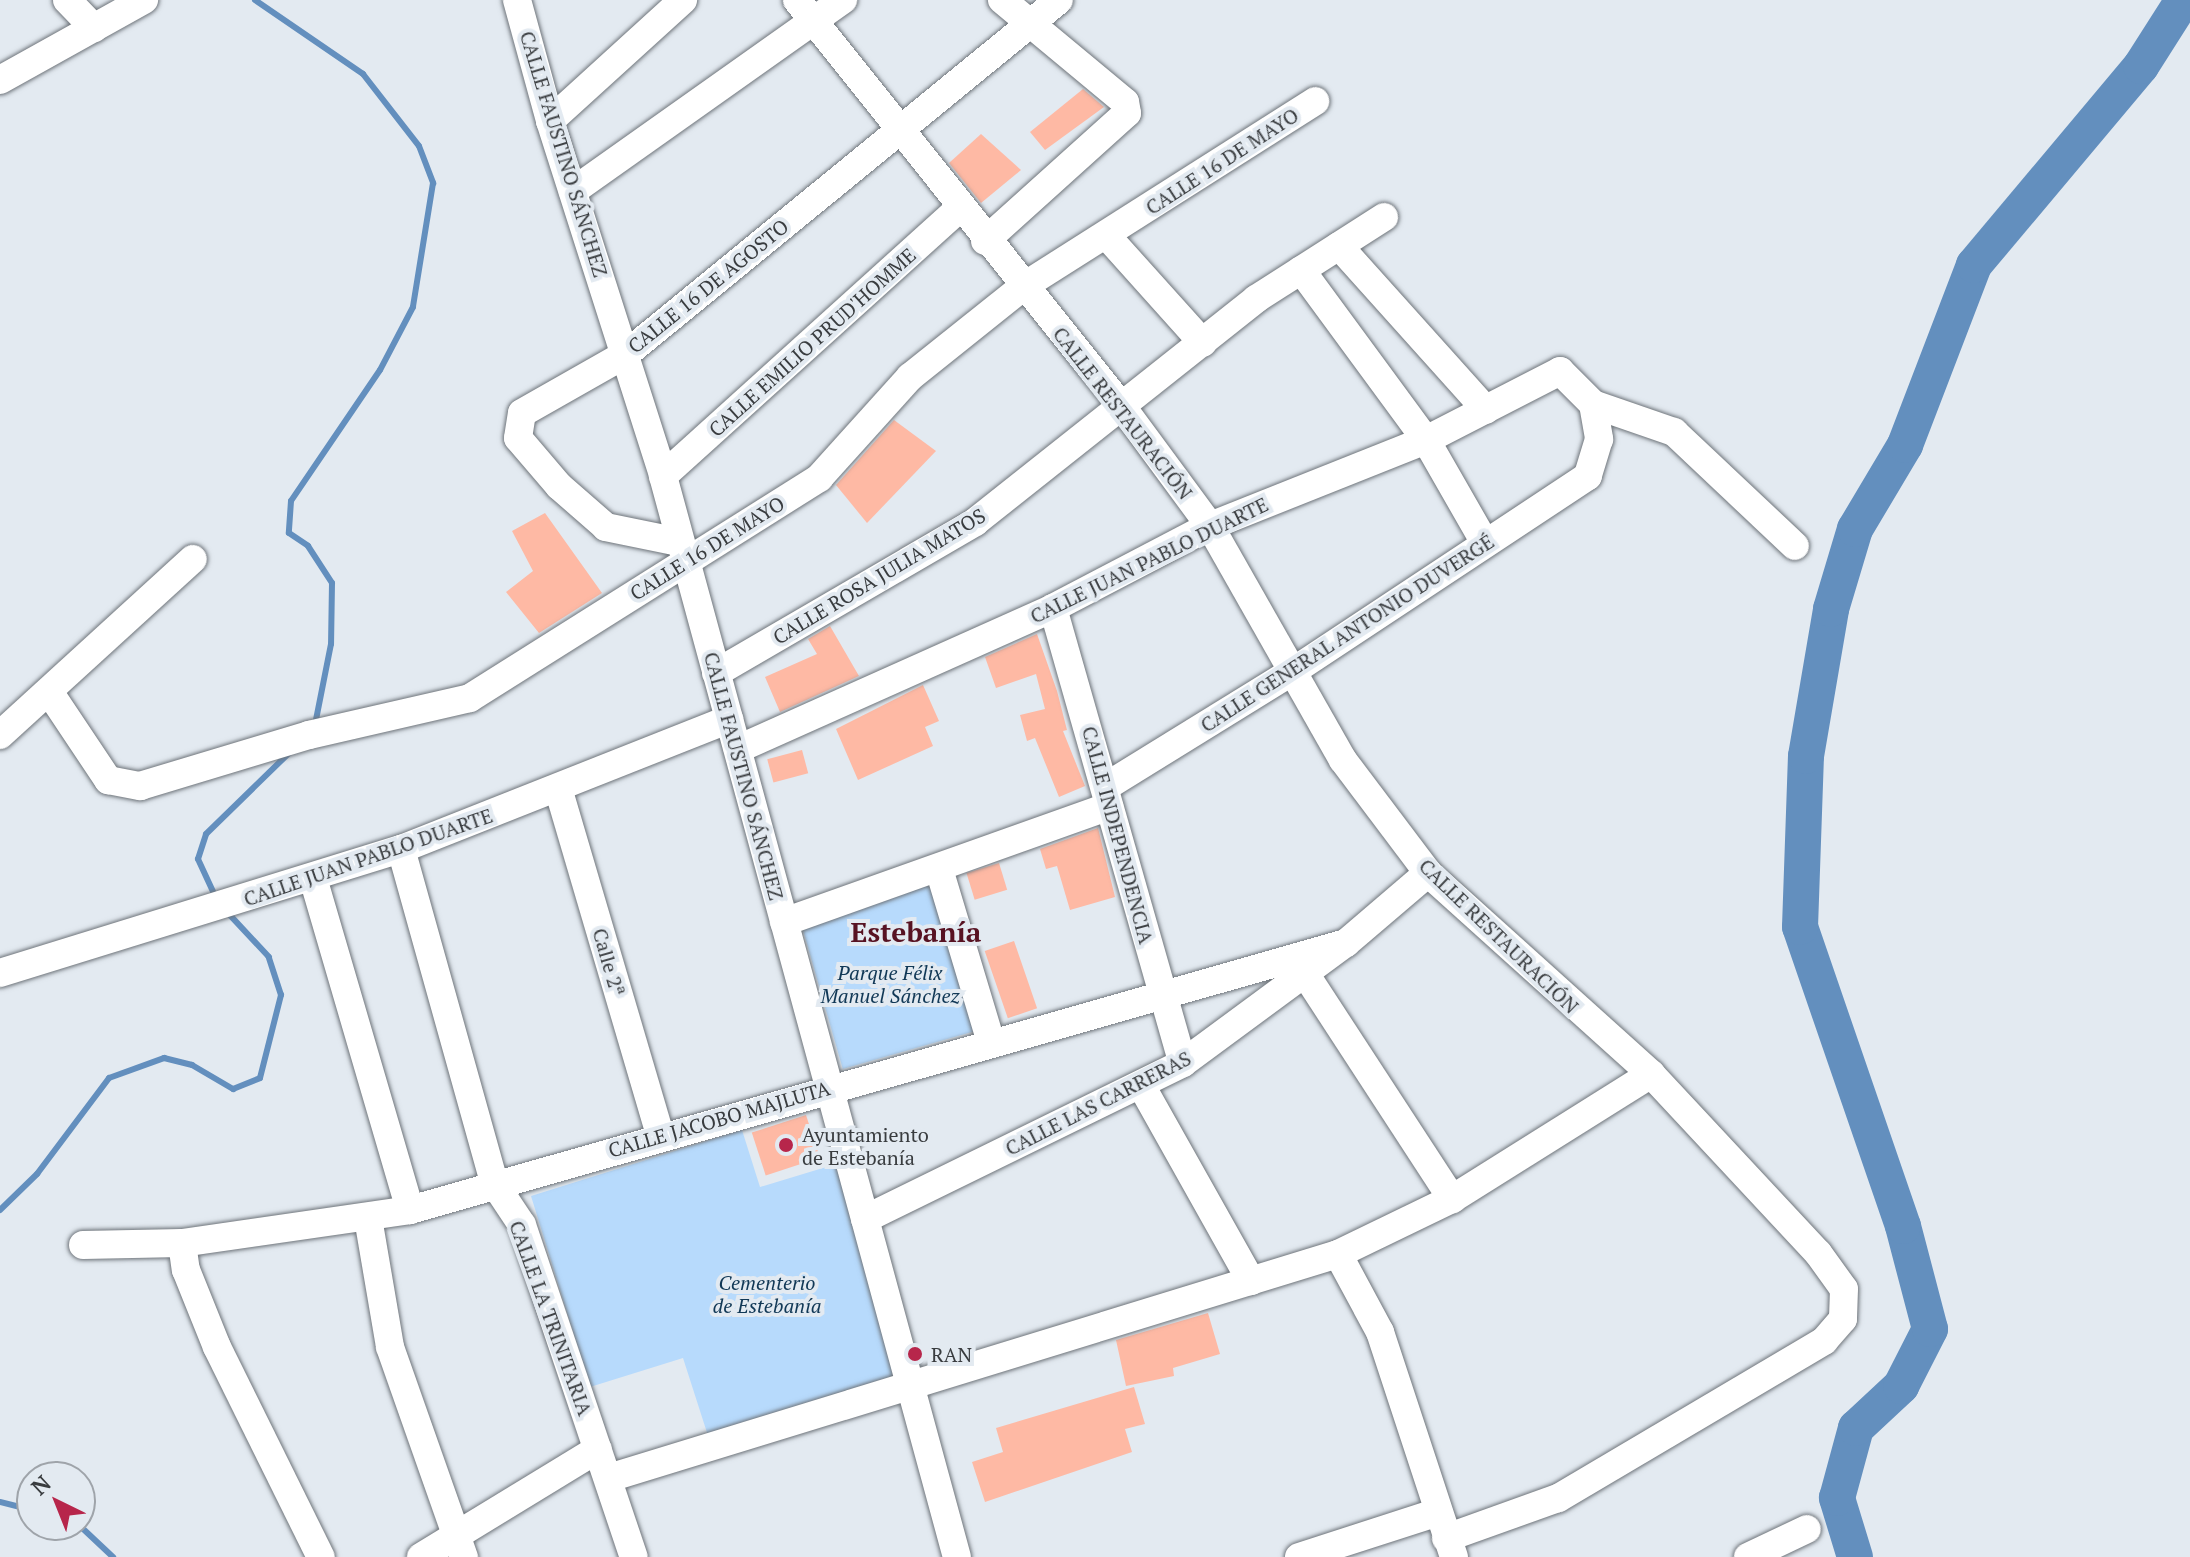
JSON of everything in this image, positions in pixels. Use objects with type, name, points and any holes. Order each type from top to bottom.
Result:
[{"type":"street","points":[[67,0],[94,28]]},
{"type":"street","points":[[0,80],[144,0]]},
{"type":"street","name":"CALLE FAUSTINO SÁNCHEZ","points":[[517,0],[550,121],[663,476],[957,1557]]},
{"type":"street","points":[[550,121],[683,0]]},
{"type":"street","points":[[573,191],[805,10],[843,0]]},
{"type":"street","points":[[985,241],[1127,113],[1125,102],[1002,0]]},
{"type":"street","name":"CALLE 16 DE AGOSTO","points":[[682,552],[606,527],[559,486],[518,438],[516,424],[522,413],[626,354],[1032,26],[1059,0]]},
{"type":"street","name":"CALLE RESTAURACIÓN","points":[[805,10],[985,241],[1123,408],[1210,526],[1343,760],[1428,873],[1651,1074],[1818,1253],[1844,1289],[1843,1319],[1824,1341],[1558,1498],[1446,1536],[1299,1557]]},
{"type":"street","name":"CALLE 16 DE MAYO","points":[[50,693],[108,780],[140,786],[309,735],[470,698],[682,552],[819,478],[910,377],[1024,286],[1315,101]]},
{"type":"street","name":"CALLE EMILIO PRUD'HOMME","points":[[663,476],[961,207]]},
{"type":"street","name":"CALLE ROSA JULIA MATOS","points":[[716,673],[975,522],[1203,343],[1301,270],[1384,217]]},
{"type":"street","points":[[1106,235],[1203,343]]},
{"type":"street","points":[[1339,246],[1486,410]]},
{"type":"street","points":[[1301,270],[1426,440],[1485,543]]},
{"type":"street","name":"CALLE JUAN PABLO DUARTE","points":[[738,749],[1053,608],[1210,526],[1426,440],[1560,371],[1593,404]]},
{"type":"street","points":[[1593,404],[1674,432],[1795,546]]},
{"type":"street","name":"CALLE GENERAL ANTONIO DUVERGÉ","points":[[784,922],[939,869],[1107,797],[1588,476],[1599,439],[1593,404]]},
{"type":"street","points":[[0,735],[50,693],[193,559]]},
{"type":"street","name":"CALLE INDEPENDENCIA","points":[[1053,608],[1183,1063]]},
{"type":"street","name":"CALLE JUAN PABLO DUARTE","points":[[0,973],[401,849],[729,719]]},
{"type":"street","name":"Calle 2ª","points":[[558,788],[660,1135]]},
{"type":"street","name":"CALLE LA TRINITARIA","points":[[401,849],[494,1183],[522,1225],[634,1557]]},
{"type":"street","points":[[939,869],[991,1042]]},
{"type":"street","name":"CALLE JACOBO MAJLUTA","points":[[83,1245],[182,1243],[410,1210],[660,1135],[1162,994],[1300,965],[1346,943],[1428,873]]},
{"type":"street","points":[[313,878],[410,1210]]},
{"type":"street","points":[[1300,965],[1452,1199]]},
{"type":"street","name":"CALLE LAS CARRERAS","points":[[865,1219],[1183,1063],[1300,965]]},
{"type":"street","points":[[609,1478],[1338,1254],[1452,1199],[1651,1074]]},
{"type":"street","points":[[1141,1085],[1251,1281]]},
{"type":"street","points":[[368,1218],[390,1347],[459,1547]]},
{"type":"street","points":[[182,1243],[186,1270],[217,1347],[321,1557]]},
{"type":"street","points":[[1338,1254],[1380,1332],[1446,1536]]},
{"type":"street","points":[[421,1557],[459,1547],[598,1449]]},
{"type":"street","points":[[1748,1557],[1807,1529]]},
{"type":"green space","name":"Parque Félix Manuel Sánchez","points":[[933,883],[975,1031],[843,1069],[800,921]]},
{"type":"green space","name":"Cementerio de Estebanía","points":[[742,1130],[760,1187],[836,1164],[904,1381],[710,1442],[683,1358],[590,1387],[531,1196]]},
{"type":"building","points":[[1083,89],[1104,107],[1045,150],[1030,132]]},
{"type":"building","points":[[981,134],[1021,170],[981,203],[949,163]]},
{"type":"building","points":[[894,420],[936,451],[867,523],[836,485]]},
{"type":"building","points":[[545,513],[602,593],[539,633],[506,592],[533,571],[512,531]]},
{"type":"building","points":[[830,626],[859,676],[780,712],[765,677],[817,654],[808,639]]},
{"type":"building","points":[[1037,634],[1057,691],[1067,730],[1063,731],[1085,786],[1059,797],[1035,738],[1027,741],[1020,715],[1045,709],[1036,674],[996,688],[985,657]]},
{"type":"building","points":[[923,685],[939,721],[925,727],[933,746],[858,780],[836,729]]},
{"type":"building","points":[[802,750],[808,773],[773,782],[767,759]]},
{"type":"building","points":[[1098,828],[1115,897],[1070,910],[1057,866],[1046,869],[1040,849]]},
{"type":"building","points":[[999,863],[1007,890],[975,900],[966,873]]},
{"type":"building","points":[[1014,941],[1037,1008],[1008,1018],[985,951]]},
{"type":"building","name":"Ayuntamiento de Estebanía","points":[[806,1115],[820,1158],[766,1175],[752,1133]]},
{"type":"building","points":[[1208,1313],[1220,1354],[1173,1368],[1174,1376],[1126,1386],[1116,1340]]},
{"type":"building","points":[[1134,1387],[1145,1424],[1125,1429],[1132,1452],[985,1502],[972,1462],[1003,1452],[996,1428]]},
{"type":"waterway","points":[[255,0],[363,74],[419,146],[433,183],[413,307],[380,370],[291,501],[289,533],[308,546],[332,583],[331,644],[315,725]]},
{"type":"waterway","points":[[1855,1557],[1837,1498],[1856,1428],[1901,1386],[1930,1329],[1903,1226],[1800,927],[1806,756],[1831,609],[1855,529],[1905,445],[1974,265],[2141,66],[2183,0]]},
{"type":"waterway","points":[[216,898],[198,859],[206,834],[289,753]]},
{"type":"waterway","points":[[0,1210],[37,1174],[109,1078],[164,1058],[192,1065],[233,1089],[260,1078],[281,995],[269,957],[228,913]]},
{"type":"waterway","points":[[0,1502],[16,1506]]},
{"type":"waterway","points":[[96,1541],[113,1557]]},
{"type":"place","name":"Ayuntamiento de Estebanía","points":[[786,1145]]},
{"type":"place","name":"RAN","points":[[915,1354]]},
{"type":"district","name":"Estebanía","points":[[916,932]]}]
